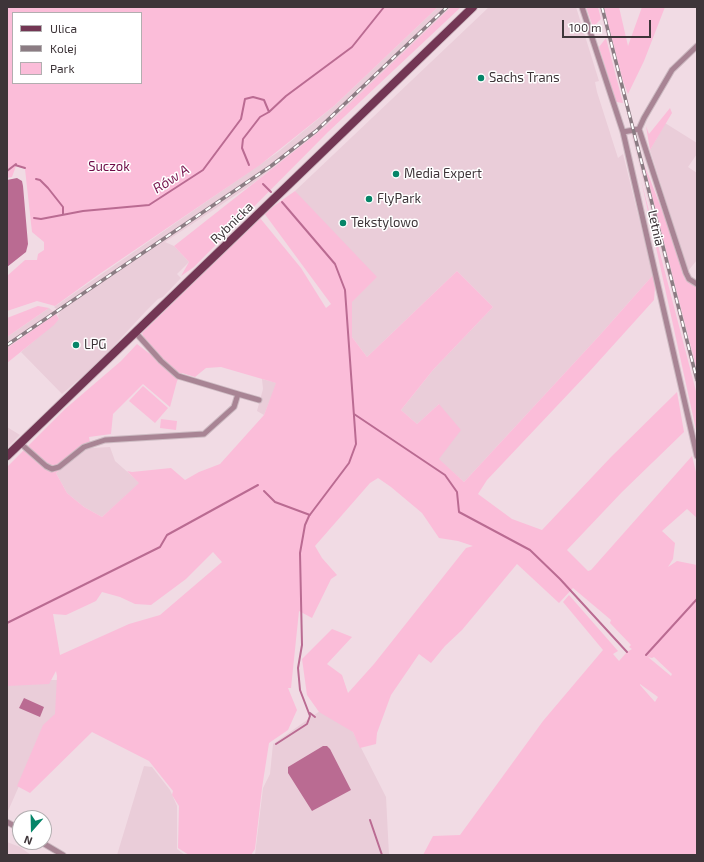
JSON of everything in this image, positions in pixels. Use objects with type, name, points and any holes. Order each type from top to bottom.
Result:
[{"type":"main road","name":"Rybnicka","points":[[7,456],[473,7]]},
{"type":"street","name":"Letnia","points":[[582,7],[623,132],[697,456]]},
{"type":"street","points":[[623,132],[639,129],[672,70],[697,46]]},
{"type":"street","name":"Letnia","points":[[639,129],[686,273],[689,279],[697,284]]},
{"type":"street","points":[[135,332],[161,361],[178,376],[259,400]]},
{"type":"street","points":[[20,443],[46,466],[52,469],[59,467],[84,447],[105,440],[204,434],[232,408],[238,394]]},
{"type":"street","points":[[52,848],[63,855]]},
{"type":"shaded area","points":[[438,7],[451,7],[325,127],[251,185],[165,242],[174,246],[189,262],[177,274],[181,278],[163,297],[158,299],[146,311],[97,364],[62,394],[21,352],[59,319],[58,316],[60,312],[54,307],[278,152],[334,106]]},
{"type":"shaded area","points":[[489,7],[576,7],[599,81],[595,82],[597,92],[618,158],[623,154],[653,275],[599,336],[464,482],[438,459],[439,404],[417,424],[401,410],[433,370],[493,307],[457,271],[367,357],[352,337],[352,302],[295,191]]},
{"type":"shaded area","points":[[599,7],[604,7],[634,127],[631,128]]},
{"type":"shaded area","points":[[665,123],[697,143],[697,154],[688,167],[697,173],[697,260],[688,271],[650,150]]},
{"type":"shaded area","points":[[631,133],[635,133],[654,199],[697,370],[697,390]]},
{"type":"shaded area","points":[[17,178],[22,181],[23,186],[28,244],[26,252],[7,267],[7,180]]},
{"type":"shaded area","points":[[49,308],[56,314],[7,348],[7,337]]},
{"type":"shaded area","points":[[262,379],[277,383],[264,415],[257,411],[263,389]]},
{"type":"shaded area","points":[[7,427],[20,435],[7,448]]},
{"type":"shaded area","points":[[110,447],[115,461],[140,483],[102,517],[84,507],[67,493],[56,473],[84,450]]},
{"type":"shaded area","points":[[7,680],[61,680],[60,714],[38,743],[8,811]]},
{"type":"shaded area","points":[[24,698],[44,707],[40,717],[19,708]]},
{"type":"shaded area","points":[[327,706],[353,732],[386,797],[389,855],[255,855],[263,788],[270,774],[273,744]]},
{"type":"shaded area","points":[[323,746],[327,746],[330,749],[351,790],[312,811],[288,773],[288,767]]},
{"type":"shaded area","points":[[144,766],[152,767],[170,790],[177,806],[177,849],[185,855],[117,855]]},
{"type":"shaded area","points":[[7,842],[12,844],[12,850],[24,850],[31,855],[7,855]]},
{"type":"green space","name":"Suczok","points":[[7,7],[438,7],[334,106],[260,165],[55,306],[37,301],[7,311],[7,276],[25,260],[37,260],[38,254],[44,250],[44,242],[32,232],[25,169],[16,166],[12,177],[7,178]]},
{"type":"green space","points":[[451,7],[461,7],[328,132],[194,267],[181,276],[189,262],[174,246],[325,127]]},
{"type":"green space","points":[[586,7],[598,7],[601,19],[593,27]]},
{"type":"green space","points":[[604,7],[619,7],[628,46],[642,7],[665,7],[644,61],[628,94],[623,81]]},
{"type":"green space","points":[[606,38],[623,103],[616,102],[599,47]]},
{"type":"green space","points":[[670,108],[672,113],[650,150],[646,126],[649,134]]},
{"type":"green space","points":[[644,164],[669,228],[685,279],[697,288],[697,370]]},
{"type":"green space","points":[[641,180],[697,395],[697,434],[659,261]]},
{"type":"green space","points":[[295,191],[377,277],[352,302],[352,337],[367,357],[457,271],[493,307],[433,370],[401,410],[417,424],[439,404],[461,430],[439,459],[464,482],[599,336],[653,275],[655,287],[654,300],[589,372],[487,480],[478,494],[512,519],[542,530],[611,457],[677,392],[684,432],[622,492],[567,550],[588,571],[591,570],[692,456],[697,476],[697,518],[687,509],[662,531],[675,543],[673,559],[668,567],[677,561],[697,565],[697,855],[423,855],[433,836],[460,835],[543,721],[603,650],[563,602],[569,595],[618,651],[613,654],[619,661],[632,649],[629,647],[631,645],[610,623],[611,620],[573,588],[559,603],[517,564],[462,630],[445,646],[431,663],[419,654],[391,695],[377,733],[376,744],[360,748],[353,732],[319,712],[307,695],[302,659],[332,629],[352,637],[327,664],[342,675],[348,693],[374,664],[466,548],[473,546],[458,541],[439,538],[422,513],[378,478],[370,483],[315,546],[322,558],[337,575],[331,579],[312,618],[299,611],[291,688],[288,688],[297,710],[288,730],[269,743],[255,849],[251,855],[189,855],[178,848],[179,806],[172,795],[173,791],[149,761],[92,732],[30,793],[17,786],[43,725],[55,714],[57,676],[56,671],[49,684],[7,686],[7,467],[65,409],[121,361],[137,344],[150,354],[142,333],[260,218],[301,268],[326,308],[331,304],[264,213]],"holes":[[[221,367],[276,383],[264,415],[220,464],[199,472],[185,480],[171,468],[132,472],[127,471],[139,483],[102,517],[84,507],[67,493],[56,473],[84,450],[91,448],[89,437],[111,434],[113,414],[143,384],[170,407],[177,381],[182,373],[195,377],[206,368]],[[213,552],[222,562],[160,615],[129,624],[60,655],[53,614],[66,615],[96,601],[102,592],[120,597],[135,604],[151,605],[186,579]],[[648,657],[654,657],[672,674],[671,676]],[[640,685],[658,697],[655,702]]]},
{"type":"green space","points":[[38,306],[49,308],[7,337],[7,318]]},
{"type":"green space","points":[[56,314],[59,319],[54,325],[7,363],[7,348]]},
{"type":"green space","points":[[143,386],[168,408],[155,423],[129,401]]},
{"type":"green space","points":[[161,419],[177,421],[176,430],[160,428]]},
{"type":"waterway","points":[[249,165],[242,148],[243,139],[260,117],[269,112],[286,96],[352,47],[384,7]]},
{"type":"waterway","name":"Rów A","points":[[34,218],[41,219],[83,211],[149,205],[203,170],[241,119],[245,99],[253,97],[264,100],[269,112]]},
{"type":"waterway","points":[[7,171],[16,164]]},
{"type":"waterway","points":[[15,165],[25,168]]},
{"type":"waterway","points":[[36,179],[40,180],[48,188],[63,207],[63,214]]},
{"type":"waterway","points":[[263,184],[271,192]]},
{"type":"waterway","points":[[276,744],[307,724],[310,716],[300,690],[298,668],[302,645],[300,553],[305,525],[309,516],[349,463],[356,444],[345,290],[335,264],[282,202]]},
{"type":"waterway","points":[[354,414],[445,475],[457,492],[459,512],[530,550],[560,579],[627,652]]},
{"type":"waterway","points":[[7,623],[160,547],[167,535],[258,485]]},
{"type":"waterway","points":[[264,491],[275,502],[310,515]]},
{"type":"waterway","points":[[646,655],[697,599]]},
{"type":"waterway","points":[[310,713],[315,717]]},
{"type":"waterway","points":[[370,820],[382,855]]},
{"type":"railway","points":[[7,345],[271,166],[316,131],[447,7]]},
{"type":"railway","points":[[602,7],[697,380]]},
{"type":"place","name":"Sachs Trans","points":[[481,78]]},
{"type":"place","name":"Media Expert","points":[[396,174]]},
{"type":"place","name":"FlyPark","points":[[369,199]]},
{"type":"place","name":"Tekstylowo","points":[[343,223]]},
{"type":"place","name":"LPG","points":[[76,345]]}]
